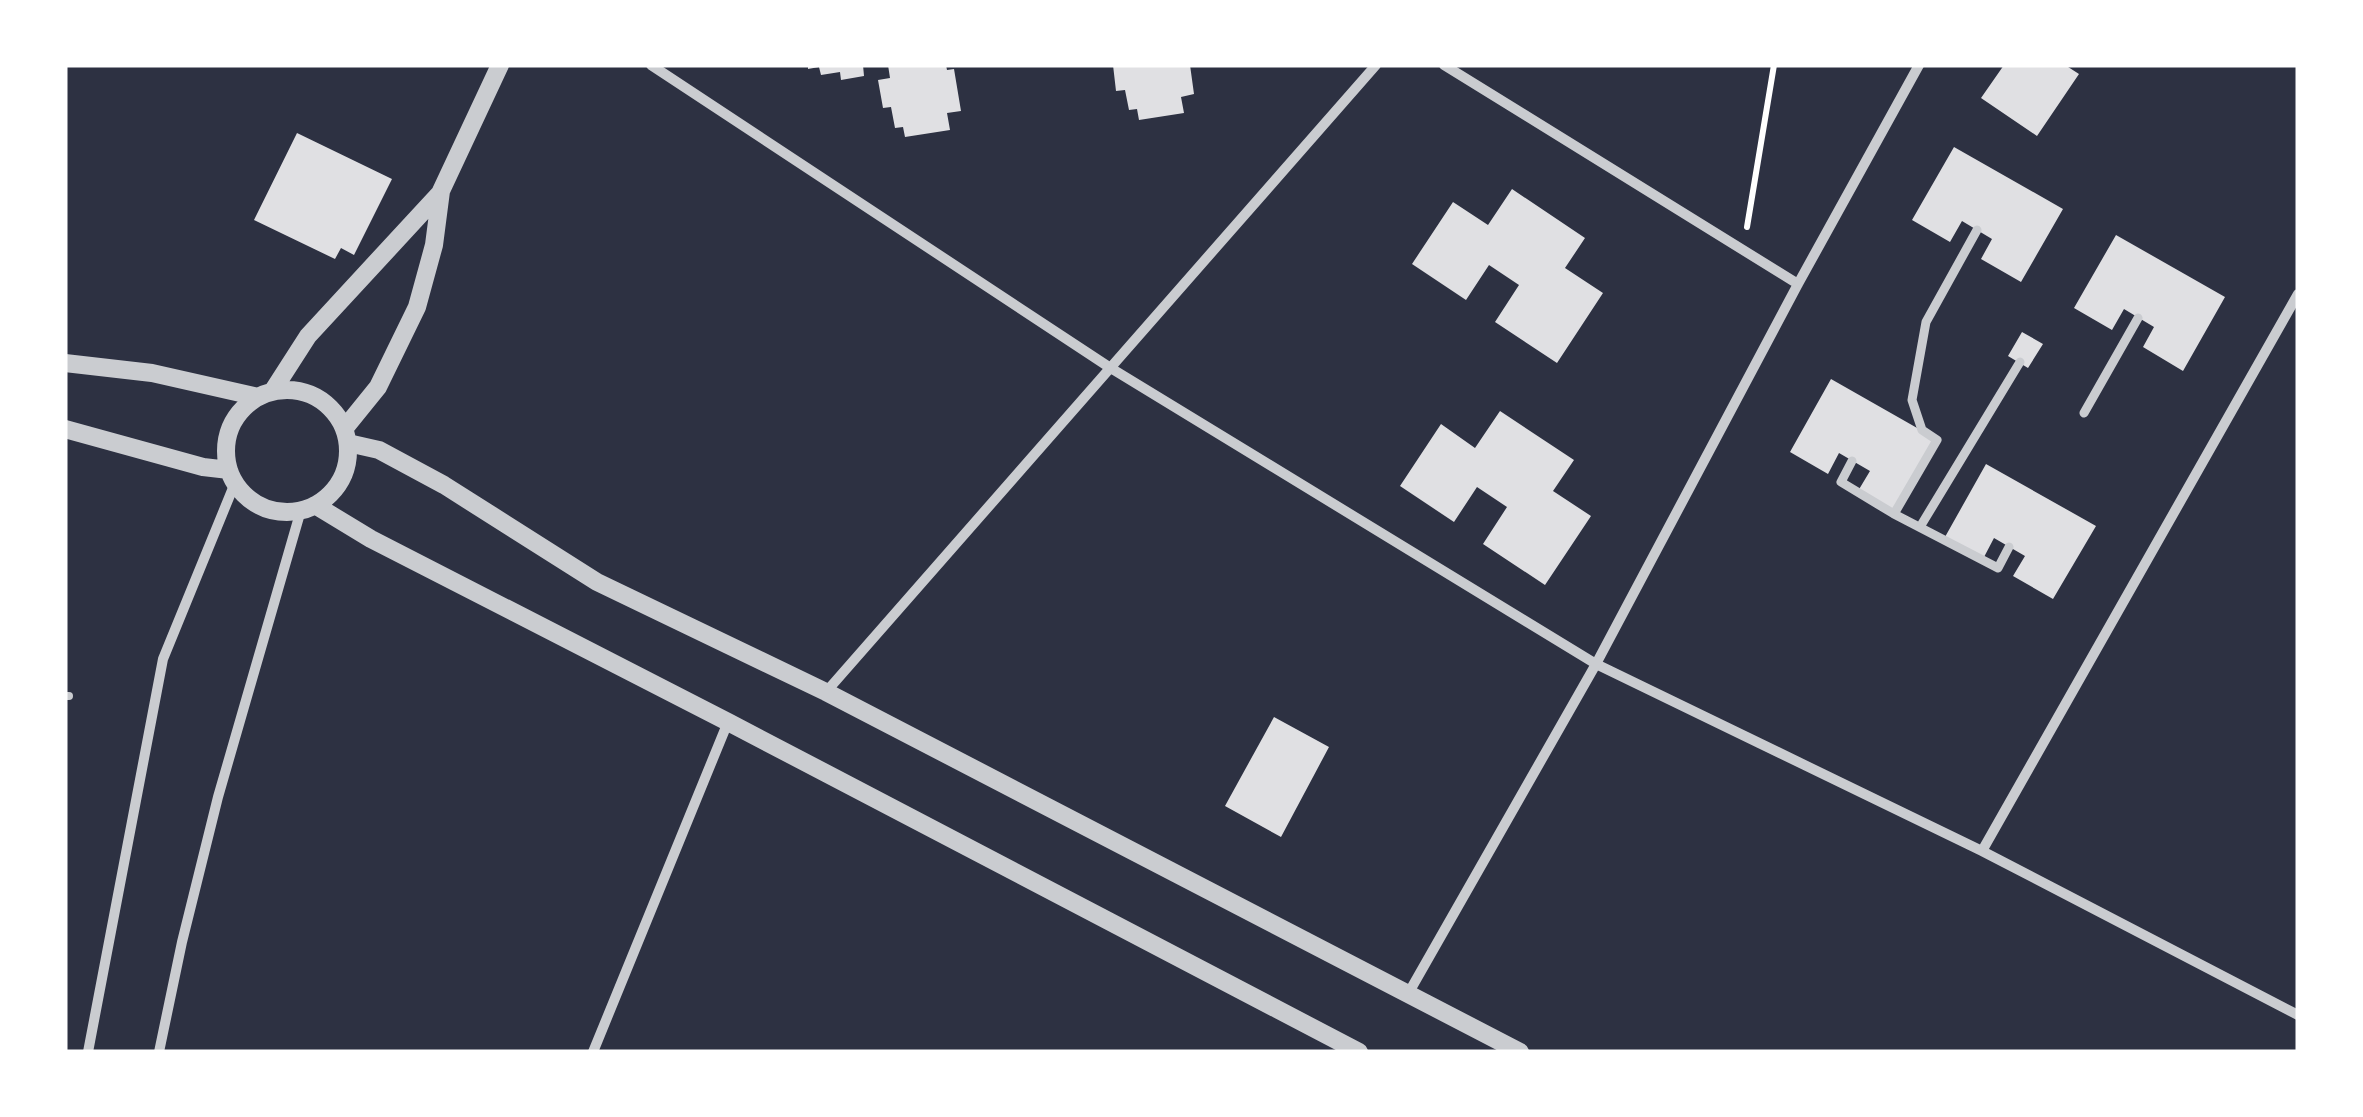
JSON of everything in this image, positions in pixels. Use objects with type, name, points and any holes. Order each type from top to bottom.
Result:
[{"type":"street","points":[[346,436],[378,387],[418,307],[442,192],[500,65]]},
{"type":"street","points":[[651,65],[1109,367],[1596,664],[1982,851],[2298,1015]]},
{"type":"street","points":[[826,692],[1376,65]]},
{"type":"street","points":[[1444,65],[1798,284]]},
{"type":"street","points":[[1408,995],[1596,664],[1919,65]]},
{"type":"street","points":[[88,1052],[164,659],[236,483],[226,456],[230,428],[236,415],[272,392],[308,336],[442,192]]},
{"type":"street","points":[[1894,514],[1937,440],[1922,430],[1912,400],[1926,322],[1977,230]]},
{"type":"street","points":[[1982,851],[2298,294]]},
{"type":"street","points":[[2084,413],[2138,318]]},
{"type":"street","points":[[1920,527],[2020,362]]},
{"type":"street","points":[[65,363],[272,392],[308,393],[327,404],[346,436],[344,472],[328,497],[300,509]]},
{"type":"street","points":[[65,429],[203,467],[236,483],[264,507],[300,509],[371,539],[1348,1049]]},
{"type":"street","points":[[346,436],[444,484],[597,582],[826,692],[1520,1052]]},
{"type":"street","points":[[1852,460],[1841,482],[1894,514],[1998,568],[2009,546]]},
{"type":"street","points":[[158,1052],[218,796],[300,509]]},
{"type":"street","points":[[593,1052],[728,722]]},
{"type":"path","points":[[1743,250],[1774,65]]},
{"type":"building","points":[[808,65],[863,65],[864,76],[841,80],[840,72],[821,75],[819,67],[808,69]]},
{"type":"building","points":[[888,65],[946,65],[947,70],[954,69],[961,111],[947,113],[950,130],[905,137],[903,127],[895,128],[891,107],[883,108],[878,80],[890,78]]},
{"type":"building","points":[[1113,65],[1190,65],[1194,94],[1181,97],[1184,113],[1139,120],[1137,109],[1129,110],[1125,90],[1116,91]]},
{"type":"building","points":[[2004,65],[2065,65],[2079,74],[2037,136],[1981,98]]},
{"type":"building","points":[[297,133],[392,179],[354,255],[341,248],[335,259],[254,220]]},
{"type":"building","points":[[1954,147],[2063,209],[2021,282],[1981,259],[1992,239],[1962,221],[1950,242],[1912,220]]},
{"type":"building","points":[[1512,189],[1585,238],[1565,268],[1603,293],[1557,363],[1495,322],[1519,285],[1489,265],[1466,300],[1412,264],[1453,202],[1488,225]]},
{"type":"building","points":[[2116,235],[2225,297],[2183,371],[2143,347],[2154,327],[2124,309],[2112,330],[2074,308]]},
{"type":"building","points":[[2022,332],[2043,344],[2028,368],[2008,356]]},
{"type":"building","points":[[1831,379],[1940,441],[1898,514],[1858,491],[1870,471],[1839,453],[1828,474],[1790,452]]},
{"type":"building","points":[[1500,411],[1574,460],[1553,491],[1591,516],[1545,585],[1483,544],[1507,507],[1477,487],[1454,522],[1400,486],[1441,424],[1475,448]]},
{"type":"building","points":[[1986,464],[2096,526],[2053,599],[2013,576],[2025,556],[1994,538],[1983,559],[1945,537]]},
{"type":"building","points":[[1274,717],[1329,747],[1281,837],[1225,806]]}]
